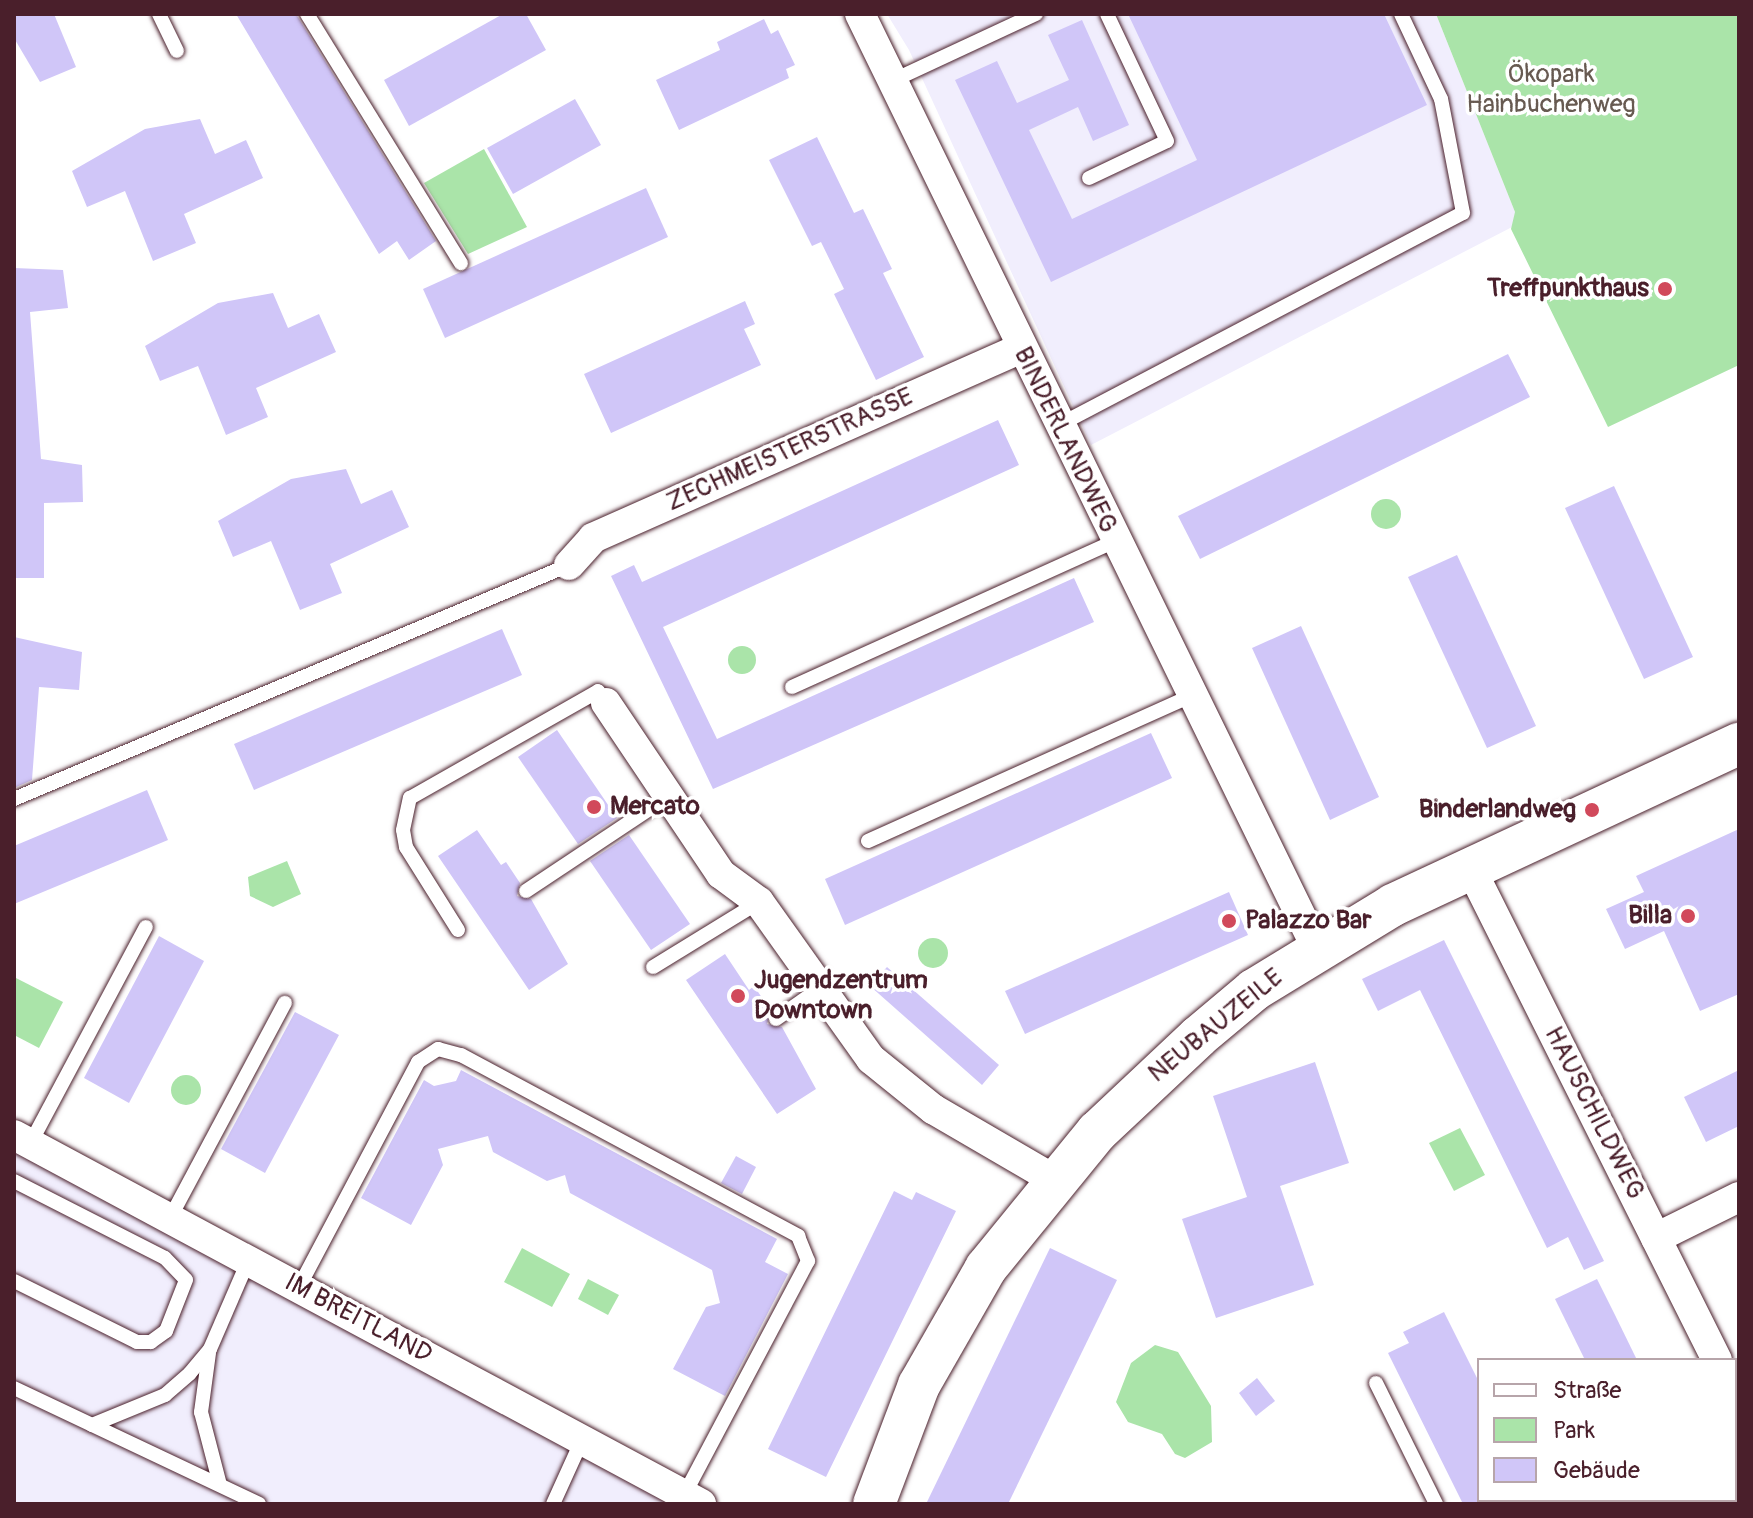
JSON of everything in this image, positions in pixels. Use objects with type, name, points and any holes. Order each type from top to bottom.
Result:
[{"type":"street","name":"BINDERLANDWEG","points":[[860,14],[1190,696],[1317,949]]},
{"type":"street","name":"ZECHMEISTERSTRASSE","points":[[569,565],[593,538],[1021,348]]},
{"type":"street","points":[[606,703],[721,874],[759,902],[819,989],[901,1087],[1055,1180]]},
{"type":"street","name":"NEUBAUZEILE","points":[[874,1504],[919,1385],[950,1324],[1055,1180],[1186,1047],[1254,990],[1317,949],[1470,867],[1739,744]]},
{"type":"street","name":"HAUSCHILDWEG","points":[[1470,867],[1716,1358]]},
{"type":"street","name":"IM BREITLAND","points":[[22,1140],[693,1500]]},
{"type":"street","points":[[1656,1238],[1739,1197]]},
{"type":"lane","points":[[159,14],[177,51]]},
{"type":"lane","points":[[307,14],[461,263]]},
{"type":"lane","points":[[892,81],[1036,14]]},
{"type":"lane","points":[[1089,178],[1167,141],[1107,14]]},
{"type":"lane","points":[[1058,425],[1463,213],[1441,99],[1401,14]]},
{"type":"lane","points":[[792,687],[1115,541]]},
{"type":"lane","points":[[14,799],[569,565]]},
{"type":"lane","points":[[458,930],[406,847],[410,798],[598,691],[606,703]]},
{"type":"lane","points":[[868,841],[1190,696]]},
{"type":"lane","points":[[526,891],[669,796]]},
{"type":"lane","points":[[653,967],[759,902]]},
{"type":"lane","points":[[22,1140],[146,927]]},
{"type":"lane","points":[[776,1019],[819,989]]},
{"type":"lane","points":[[170,1218],[285,1003]]},
{"type":"lane","points":[[299,1287],[418,1062],[438,1049],[461,1055],[756,1213],[798,1236],[808,1261],[693,1500]]},
{"type":"lane","points":[[14,1181],[165,1258],[186,1280],[166,1331],[151,1342],[137,1342],[14,1281]]},
{"type":"lane","points":[[220,1485],[201,1412],[210,1349],[248,1261]]},
{"type":"lane","points":[[92,1425],[165,1395],[210,1349]]},
{"type":"lane","points":[[1376,1383],[1436,1504]]},
{"type":"lane","points":[[14,1388],[259,1504]]},
{"type":"lane","points":[[553,1504],[582,1440]]},
{"type":"shaded area","points":[[887,14],[1436,14],[1515,212],[1514,226],[1091,445],[909,50]]},
{"type":"shaded area","points":[[14,1149],[550,1436],[669,1504],[14,1504]]},
{"type":"green space","name":"Ökopark Hainbuchenweg","points":[[1436,14],[1739,14],[1739,365],[1608,427],[1511,229],[1515,212]]},
{"type":"green space","points":[[484,149],[527,227],[468,254],[424,183]]},
{"type":"green space","points":[[1386,499],[1397,503],[1401,514],[1397,525],[1386,529],[1375,525],[1371,514],[1375,503]]},
{"type":"green space","points":[[742,646],[752,650],[756,660],[752,670],[742,674],[732,670],[728,660],[732,650]]},
{"type":"green space","points":[[287,861],[301,894],[273,907],[250,896],[248,877]]},
{"type":"green space","points":[[933,938],[939,939],[947,947],[947,959],[939,967],[933,968],[927,967],[919,959],[918,953],[919,947],[927,939]]},
{"type":"green space","points":[[14,977],[63,1002],[39,1048],[14,1035]]},
{"type":"green space","points":[[186,1075],[197,1079],[201,1090],[197,1101],[186,1105],[175,1101],[171,1090],[175,1079]]},
{"type":"green space","points":[[1460,1128],[1485,1175],[1454,1191],[1429,1143]]},
{"type":"green space","points":[[522,1248],[570,1274],[552,1307],[504,1282]]},
{"type":"green space","points":[[588,1279],[619,1295],[608,1315],[578,1299]]},
{"type":"green space","points":[[1155,1345],[1178,1352],[1211,1406],[1212,1442],[1185,1458],[1175,1454],[1162,1434],[1128,1422],[1116,1402],[1131,1363]]},
{"type":"building","points":[[14,14],[54,14],[76,67],[40,82],[14,38]]},
{"type":"building","points":[[236,14],[296,14],[436,241],[409,260],[397,241],[379,254]]},
{"type":"building","points":[[503,14],[526,14],[546,50],[409,126],[384,80]]},
{"type":"building","points":[[1128,14],[1384,14],[1427,105],[1051,282],[955,80],[997,61],[1017,103],[1069,80],[1048,35],[1082,20],[1129,125],[1093,141],[1078,107],[1029,130],[1072,219],[1197,160]]},
{"type":"building","points":[[764,19],[771,34],[778,30],[795,65],[786,69],[789,78],[679,130],[656,80],[720,50],[717,42]]},
{"type":"building","points":[[575,99],[601,145],[513,194],[487,148]]},
{"type":"building","points":[[200,119],[215,154],[246,140],[263,178],[184,214],[196,243],[153,261],[125,191],[87,207],[72,171],[145,129]]},
{"type":"building","points":[[817,137],[854,213],[863,209],[892,269],[883,273],[924,357],[876,380],[834,294],[844,289],[821,242],[812,246],[769,160]]},
{"type":"building","points":[[646,188],[668,237],[445,338],[423,289]]},
{"type":"building","points":[[14,268],[63,270],[68,308],[30,312],[41,459],[82,465],[83,502],[44,503],[44,578],[14,578]]},
{"type":"building","points":[[273,293],[288,328],[319,314],[336,352],[256,388],[268,417],[226,435],[198,366],[160,381],[145,346],[218,303]]},
{"type":"building","points":[[745,301],[755,324],[744,329],[761,365],[611,433],[584,374]]},
{"type":"building","points":[[1508,354],[1530,397],[1200,559],[1178,516]]},
{"type":"building","points":[[998,420],[1019,465],[663,627],[717,739],[1074,578],[1094,622],[713,789],[611,576],[634,565],[642,582]]},
{"type":"building","points":[[346,469],[361,504],[392,490],[409,527],[330,564],[342,593],[300,610],[271,541],[233,557],[218,521],[291,479]]},
{"type":"building","points":[[1614,486],[1693,657],[1644,679],[1565,508]]},
{"type":"building","points":[[1457,555],[1536,726],[1487,748],[1408,577]]},
{"type":"building","points":[[1301,626],[1379,797],[1330,820],[1252,648]]},
{"type":"building","points":[[502,629],[522,675],[254,790],[234,744]]},
{"type":"building","points":[[14,637],[82,652],[79,690],[39,687],[32,780],[14,788]]},
{"type":"building","points":[[557,730],[617,818],[578,844],[518,757]]},
{"type":"building","points":[[1151,733],[1172,778],[845,925],[825,879]]},
{"type":"building","points":[[147,790],[168,840],[14,904],[14,846]]},
{"type":"building","points":[[1739,829],[1739,994],[1700,1011],[1664,931],[1625,949],[1606,909],[1644,892],[1636,876]]},
{"type":"building","points":[[477,830],[501,865],[506,862],[520,883],[517,896],[531,899],[568,964],[529,990],[438,856]]},
{"type":"building","points":[[629,835],[690,924],[651,950],[590,861]]},
{"type":"building","points":[[1229,892],[1248,935],[1025,1034],[1005,991]]},
{"type":"building","points":[[159,936],[204,961],[129,1103],[84,1078]]},
{"type":"building","points":[[1444,940],[1604,1261],[1584,1270],[1568,1237],[1547,1248],[1420,990],[1378,1011],[1362,979]]},
{"type":"building","points":[[725,954],[749,990],[754,986],[771,1011],[767,1024],[782,1027],[816,1089],[777,1114],[686,980]]},
{"type":"building","points":[[887,967],[999,1065],[982,1085],[870,986]]},
{"type":"building","points":[[295,1012],[339,1035],[265,1173],[221,1149]]},
{"type":"building","points":[[1315,1062],[1349,1163],[1280,1186],[1314,1285],[1216,1318],[1182,1219],[1247,1197],[1213,1096]]},
{"type":"building","points":[[461,1070],[777,1239],[765,1262],[788,1274],[725,1396],[673,1369],[706,1307],[720,1303],[712,1270],[570,1193],[565,1175],[547,1181],[493,1152],[488,1136],[438,1149],[443,1165],[411,1225],[361,1198],[424,1080],[434,1086],[456,1081]]},
{"type":"building","points":[[1739,1070],[1739,1126],[1706,1142],[1684,1097]]},
{"type":"building","points":[[736,1156],[756,1167],[742,1194],[721,1183]]},
{"type":"building","points":[[894,1191],[912,1200],[916,1192],[956,1211],[826,1477],[768,1449]]},
{"type":"building","points":[[1050,1248],[1117,1280],[1008,1504],[926,1504]]},
{"type":"building","points":[[1597,1279],[1636,1358],[1584,1358],[1555,1299]]},
{"type":"building","points":[[1444,1312],[1477,1378],[1479,1504],[1463,1504],[1388,1353],[1409,1343],[1403,1332]]},
{"type":"building","points":[[1257,1378],[1275,1401],[1256,1416],[1239,1393]]},
{"type":"place","name":"Treffpunkthaus","points":[[1665,289]]},
{"type":"place","name":"Mercato","points":[[594,807]]},
{"type":"place","name":"Binderlandweg","points":[[1592,810]]},
{"type":"place","name":"Billa","points":[[1688,916]]},
{"type":"place","name":"Palazzo Bar","points":[[1229,921]]},
{"type":"place","name":"Jugendzentrum Downtown","points":[[738,996]]}]
